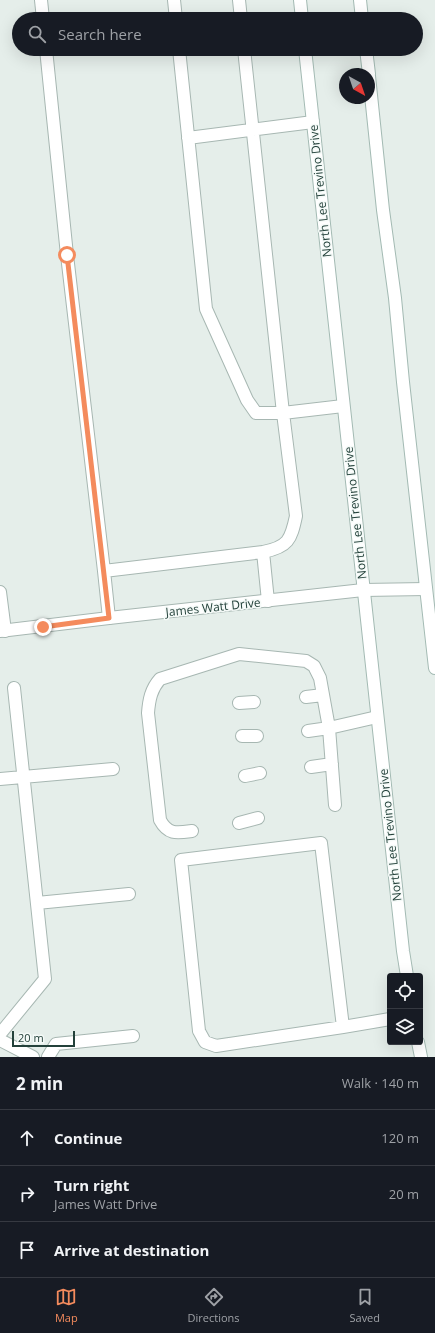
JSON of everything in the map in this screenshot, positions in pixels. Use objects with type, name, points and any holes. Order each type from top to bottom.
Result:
[{"type":"main road","points":[[41,0],[42,12]]},
{"type":"main road","points":[[174,0],[175,12]]},
{"type":"main road","points":[[239,0],[240,12]]},
{"type":"main road","points":[[300,0],[301,12]]},
{"type":"main road","points":[[360,0],[361,12]]},
{"type":"main road","points":[[47,56],[67,255],[109,618]]},
{"type":"main road","points":[[180,56],[206,309],[247,400],[256,413],[283,413],[343,406]]},
{"type":"main road","points":[[104,571],[263,552],[275,549],[286,543],[292,532],[296,516],[283,413],[245,56]]},
{"type":"main road","name":"North Lee Trevino Drive","points":[[306,56],[363,590],[407,973]]},
{"type":"main road","points":[[367,56],[368,68]]},
{"type":"main road","points":[[372,104],[383,210],[395,298],[435,668]]},
{"type":"main road","points":[[188,138],[313,122]]},
{"type":"main road","points":[[263,552],[268,601]]},
{"type":"main road","name":"James Watt Drive","points":[[2,631],[363,590],[426,589]]},
{"type":"main road","points":[[0,592],[2,631]]},
{"type":"main road","points":[[192,831],[170,831],[164,827],[160,820],[148,713],[149,700],[154,686],[160,679],[240,654],[306,661],[314,666],[320,678],[329,728],[335,805]]},
{"type":"main road","points":[[0,1034],[45,979],[14,688]]},
{"type":"main road","points":[[306,697],[323,695]]},
{"type":"main road","points":[[239,703],[254,702]]},
{"type":"main road","points":[[308,731],[329,728],[377,717]]},
{"type":"main road","points":[[242,736],[257,736]]},
{"type":"main road","points":[[311,767],[332,764]]},
{"type":"main road","points":[[0,779],[113,769]]},
{"type":"main road","points":[[245,776],[260,772]]},
{"type":"main road","points":[[239,823],[258,818]]},
{"type":"main road","points":[[344,1027],[321,843],[181,860],[199,1031],[205,1042],[216,1046],[344,1027],[387,1020]]},
{"type":"main road","points":[[37,903],[129,894]]},
{"type":"main road","points":[[48,1057],[56,1044],[132,1036]]},
{"type":"main road","points":[[0,1040],[32,1057]]},
{"type":"main road","points":[[419,1045],[421,1057]]},
{"type":"route","points":[[43,627],[109,618],[67,255]]}]
